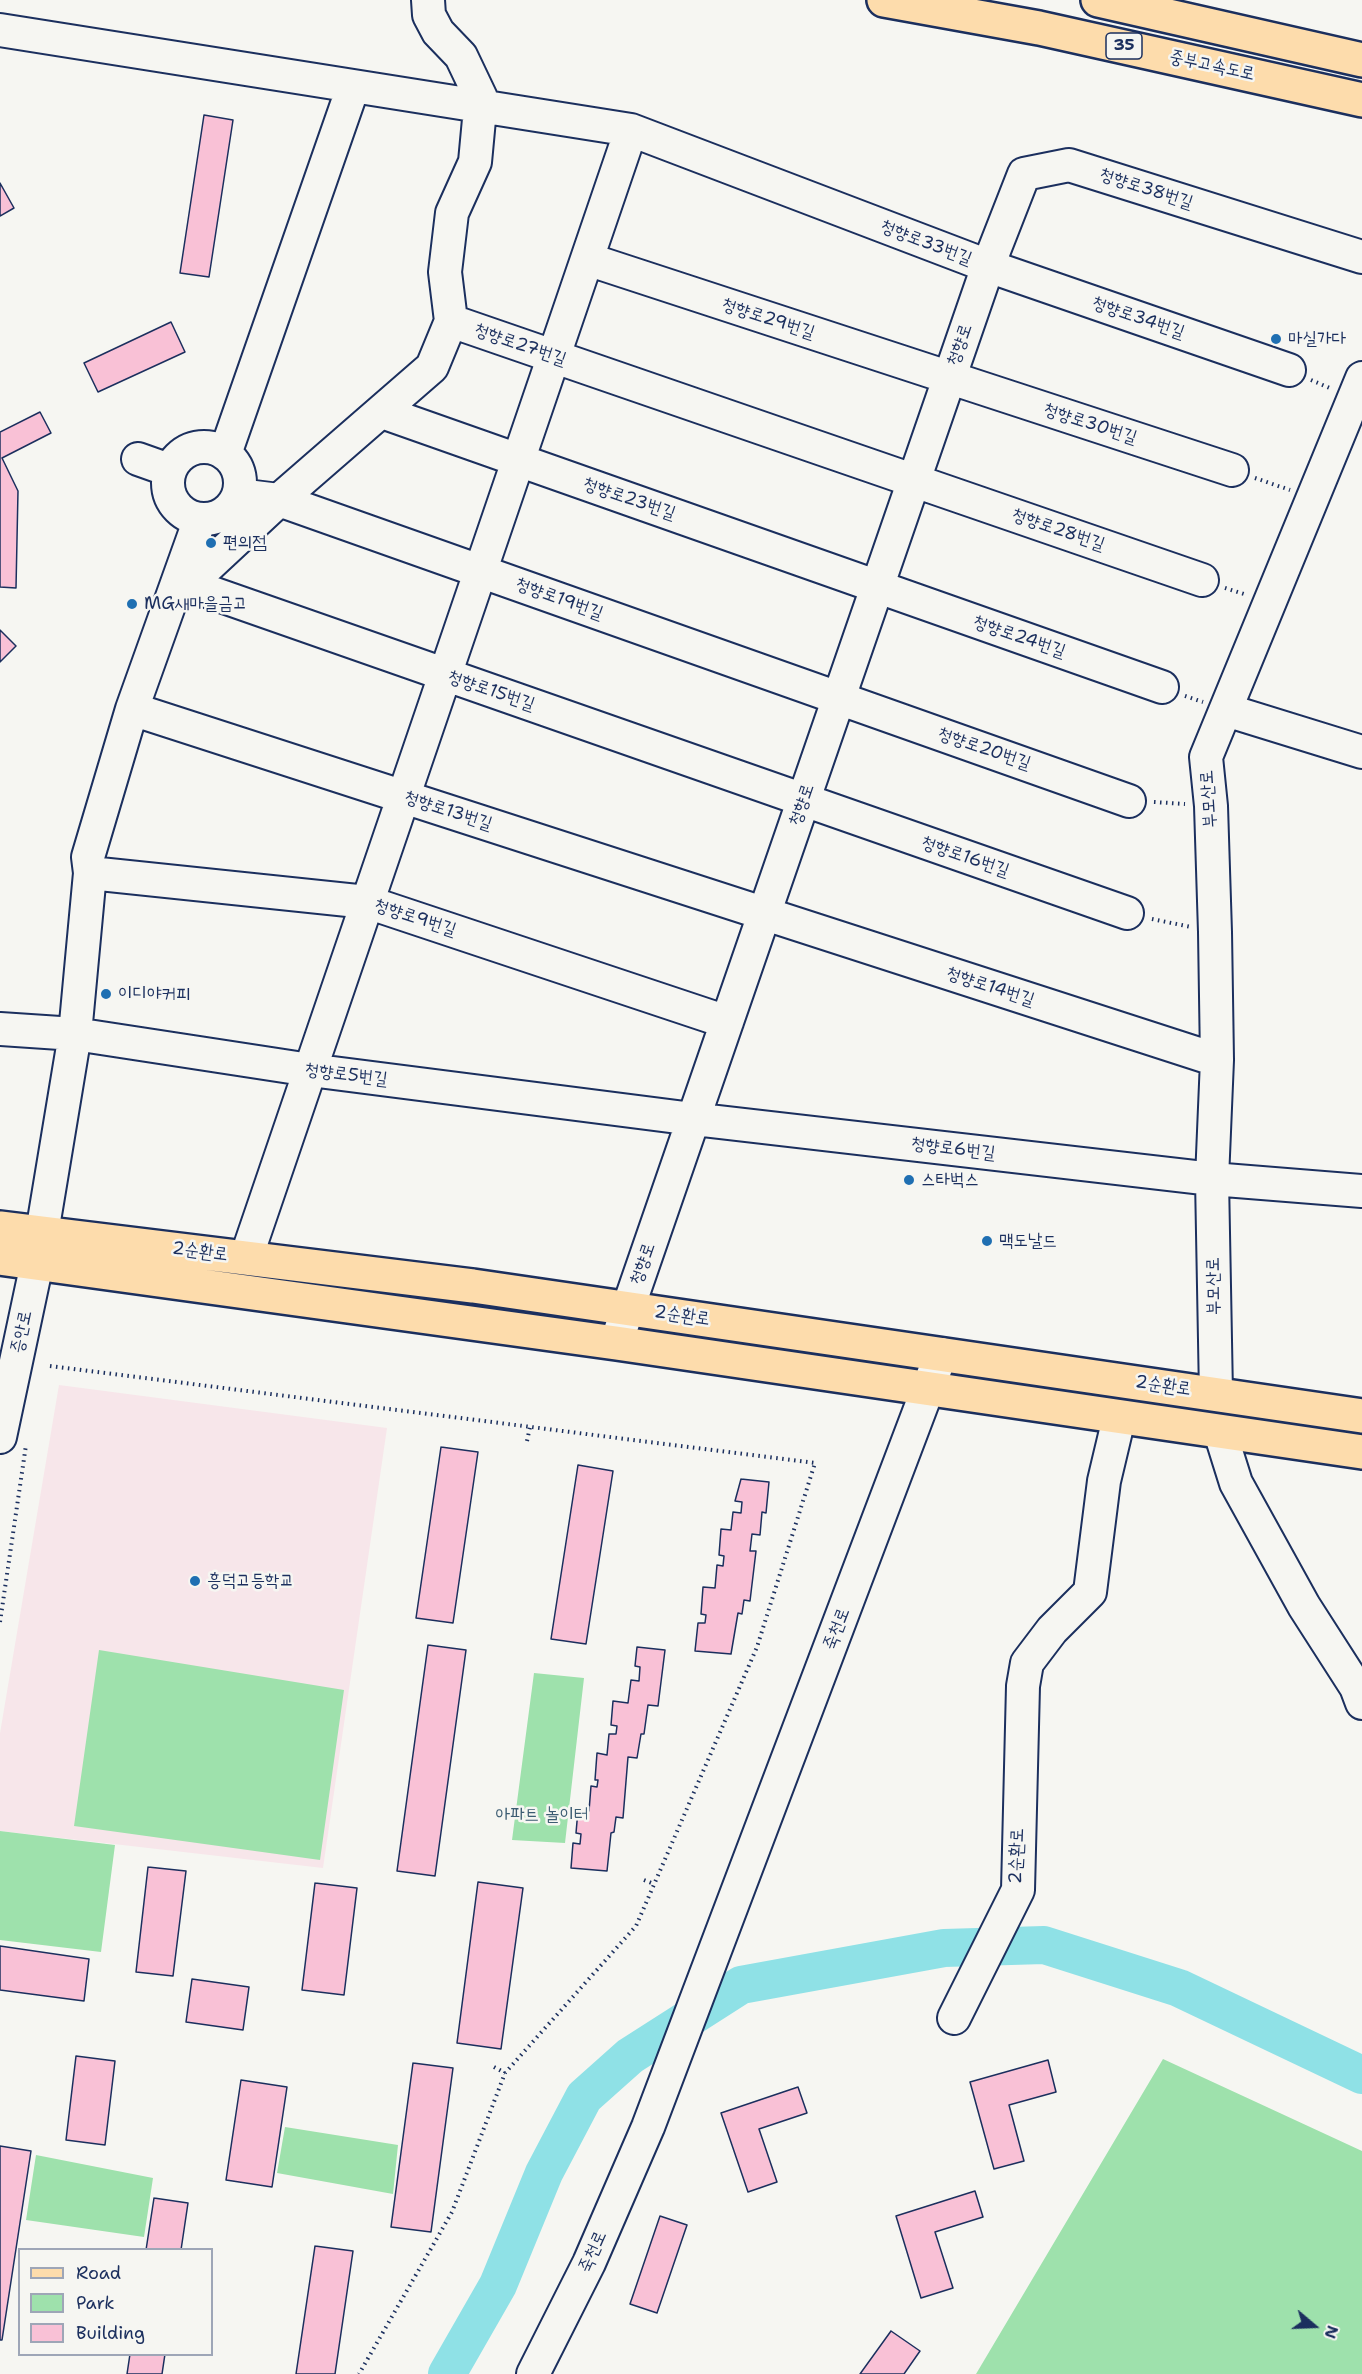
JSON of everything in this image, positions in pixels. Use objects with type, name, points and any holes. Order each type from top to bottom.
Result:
[{"type":"main road","name":"중부고속도로","points":[[884,0],[1039,28],[1362,100]]},
{"type":"main road","name":"35","points":[[1098,0],[1362,60]]},
{"type":"main road","name":"2순환로","points":[[0,1228],[39,1248],[616,1343],[1362,1452]]},
{"type":"main road","name":"2순환로","points":[[0,1258],[39,1248],[246,1258],[473,1286],[1362,1416]]},
{"type":"street","name":"청향로27번길","points":[[428,0],[429,15],[438,32],[461,56],[481,98],[475,162],[452,213],[445,272],[451,321],[914,480]]},
{"type":"street","name":"청향로33번길","points":[[0,30],[631,130],[988,266]]},
{"type":"street","points":[[225,454],[353,87]]},
{"type":"street","points":[[246,1258],[631,130]]},
{"type":"street","name":"청향로38번길","points":[[988,266],[1024,174],[1069,165],[1362,257]]},
{"type":"street","name":"청향로29번길","points":[[587,260],[949,378]]},
{"type":"street","name":"청향로34번길","points":[[988,266],[1288,370]]},
{"type":"street","name":"청향로","points":[[616,1343],[988,266]]},
{"type":"street","points":[[178,582],[206,568],[279,500],[432,367],[451,321]]},
{"type":"street","name":"청향로30번길","points":[[949,378],[1232,470]]},
{"type":"street","name":"부모산로","points":[[1216,1394],[1212,1179],[1217,1060],[1215,932],[1211,806],[1206,757],[1311,497],[1358,388]]},
{"type":"street","name":"청향로23번길","points":[[382,412],[877,587]]},
{"type":"street","points":[[208,447],[225,454],[237,467],[240,479],[238,495],[227,512],[217,518],[200,519],[182,513],[168,494],[169,470],[175,460],[196,448],[208,447]]},
{"type":"street","points":[[138,459],[169,470]]},
{"type":"street","name":"청향로28번길","points":[[914,480],[1202,580]]},
{"type":"street","name":"청향로19번길","points":[[238,495],[279,500],[839,698]]},
{"type":"street","name":"증안로","points":[[14,1438],[39,1248],[75,1034],[90,873],[88,857],[132,709],[200,519]]},
{"type":"street","name":"청향로15번길","points":[[178,582],[803,800]]},
{"type":"street","name":"청향로24번길","points":[[877,587],[1162,687]]},
{"type":"street","name":"청향로20번길","points":[[839,698],[1129,801]]},
{"type":"street","name":"청향로13번길","points":[[132,709],[764,914]]},
{"type":"street","points":[[1226,710],[1362,752]]},
{"type":"street","name":"청향로16번길","points":[[803,800],[1127,913]]},
{"type":"street","name":"청향로9번길","points":[[90,873],[367,902],[727,1022]]},
{"type":"street","name":"청향로14번길","points":[[764,914],[1217,1060]]},
{"type":"street","name":"청향로5번길","points":[[0,1029],[75,1034],[310,1070],[693,1119]]},
{"type":"street","name":"청향로6번길","points":[[693,1119],[1212,1179]]},
{"type":"street","points":[[1212,1179],[1362,1191]]},
{"type":"street","name":"죽천로","points":[[533,2374],[589,2263],[648,2127],[941,1354]]},
{"type":"street","name":"2순환로","points":[[954,2018],[1018,1890],[1023,1686],[1027,1663],[1052,1630],[1090,1592],[1104,1481],[1119,1418]]},
{"type":"street","points":[[1220,1432],[1236,1483],[1304,1606],[1356,1687],[1362,1703]]},
{"type":"path","points":[[1288,370],[1358,388]]},
{"type":"path","points":[[1232,470],[1311,497]]},
{"type":"path","points":[[1202,580],[1269,602]]},
{"type":"path","points":[[1162,687],[1226,710]]},
{"type":"path","points":[[1129,801],[1211,806]]},
{"type":"path","points":[[1127,913],[1215,932]]},
{"type":"path","points":[[50,1366],[815,1463],[757,1647],[636,1926],[505,2073],[452,2212],[359,2374]]},
{"type":"path","points":[[527,1441],[530,1427]]},
{"type":"path","points":[[0,1622],[14,1438]]},
{"type":"path","points":[[644,1880],[654,1884]]},
{"type":"path","points":[[494,2067],[505,2073]]},
{"type":"shaded area","name":"흥덕고등학교","points":[[59,1385],[387,1428],[323,1868],[0,1831],[0,1733]]},
{"type":"green space","points":[[99,1650],[344,1690],[320,1860],[74,1826]]},
{"type":"green space","name":"아파트 놀이터","points":[[534,1673],[584,1678],[565,1843],[512,1840]]},
{"type":"green space","points":[[0,1831],[115,1845],[101,1952],[0,1940]]},
{"type":"green space","points":[[1163,2059],[1362,2151],[1362,2374],[976,2374]]},
{"type":"green space","points":[[285,2127],[398,2145],[393,2194],[277,2173]]},
{"type":"green space","points":[[36,2155],[153,2178],[144,2237],[26,2220]]},
{"type":"building","points":[[204,115],[233,120],[209,277],[180,273]]},
{"type":"building","points":[[0,183],[14,208],[0,216]]},
{"type":"building","points":[[171,322],[185,352],[98,392],[84,363]]},
{"type":"building","points":[[40,412],[51,433],[2,458],[18,491],[16,588],[0,587],[0,432]]},
{"type":"building","points":[[0,630],[16,646],[0,662]]},
{"type":"building","points":[[441,1447],[478,1452],[453,1623],[416,1618]]},
{"type":"building","points":[[578,1465],[613,1471],[586,1644],[551,1639]]},
{"type":"building","points":[[741,1479],[769,1482],[766,1513],[762,1512],[760,1535],[752,1534],[750,1551],[756,1551],[750,1601],[744,1600],[742,1614],[738,1613],[731,1654],[695,1651],[698,1623],[705,1623],[706,1615],[701,1614],[703,1587],[715,1588],[717,1565],[723,1566],[724,1556],[719,1555],[721,1529],[731,1530],[733,1512],[741,1513],[742,1502],[735,1501]]},
{"type":"building","points":[[428,1645],[466,1650],[435,1876],[397,1871]]},
{"type":"building","points":[[637,1647],[665,1650],[658,1706],[648,1705],[644,1734],[641,1734],[637,1758],[628,1757],[623,1818],[616,1817],[614,1832],[611,1833],[607,1871],[571,1868],[573,1843],[580,1844],[581,1834],[576,1833],[578,1810],[589,1811],[591,1786],[597,1787],[598,1780],[595,1780],[597,1753],[607,1755],[609,1734],[616,1734],[617,1726],[611,1725],[613,1701],[628,1703],[631,1680],[639,1681],[640,1667],[635,1666]]},
{"type":"building","points":[[148,1867],[186,1871],[173,1976],[136,1972]]},
{"type":"building","points":[[478,1882],[523,1888],[501,2049],[457,2043]]},
{"type":"building","points":[[315,1883],[357,1888],[344,1995],[302,1990]]},
{"type":"building","points":[[0,1946],[89,1959],[84,2001],[0,1990]]},
{"type":"building","points":[[192,1979],[249,1987],[243,2030],[186,2022]]},
{"type":"building","points":[[76,2056],[115,2061],[105,2145],[66,2140]]},
{"type":"building","points":[[1048,2060],[1056,2092],[1009,2105],[1024,2161],[994,2169],[970,2082]]},
{"type":"building","points":[[413,2063],[453,2068],[431,2232],[391,2227]]},
{"type":"building","points":[[241,2080],[287,2087],[272,2187],[226,2180]]},
{"type":"building","points":[[798,2087],[807,2113],[759,2129],[777,2182],[748,2192],[721,2113]]},
{"type":"building","points":[[0,2146],[31,2151],[2,2340],[0,2340]]},
{"type":"building","points":[[975,2191],[983,2217],[935,2232],[953,2288],[921,2298],[896,2216]]},
{"type":"building","points":[[154,2198],[188,2203],[181,2248],[146,2248]]},
{"type":"building","points":[[660,2216],[687,2225],[657,2313],[630,2304]]},
{"type":"building","points":[[315,2246],[353,2251],[335,2374],[296,2374]]},
{"type":"building","points":[[891,2331],[920,2351],[904,2374],[860,2374]]},
{"type":"building","points":[[130,2356],[165,2356],[162,2374],[127,2374]]},
{"type":"waterway","points":[[447,2374],[498,2285],[544,2173],[584,2097],[630,2056],[741,1985],[944,1948],[1044,1945],[1179,1988],[1362,2075]]},
{"type":"place","name":"마실가다","points":[[1276,339]]},
{"type":"place","name":"편의점","points":[[211,543]]},
{"type":"place","name":"MG새마을금고","points":[[132,604]]},
{"type":"place","name":"이디야커피","points":[[106,994]]},
{"type":"place","name":"스타벅스","points":[[909,1180]]},
{"type":"place","name":"맥도날드","points":[[987,1241]]},
{"type":"place","name":"흥덕고등학교","points":[[195,1581]]}]
